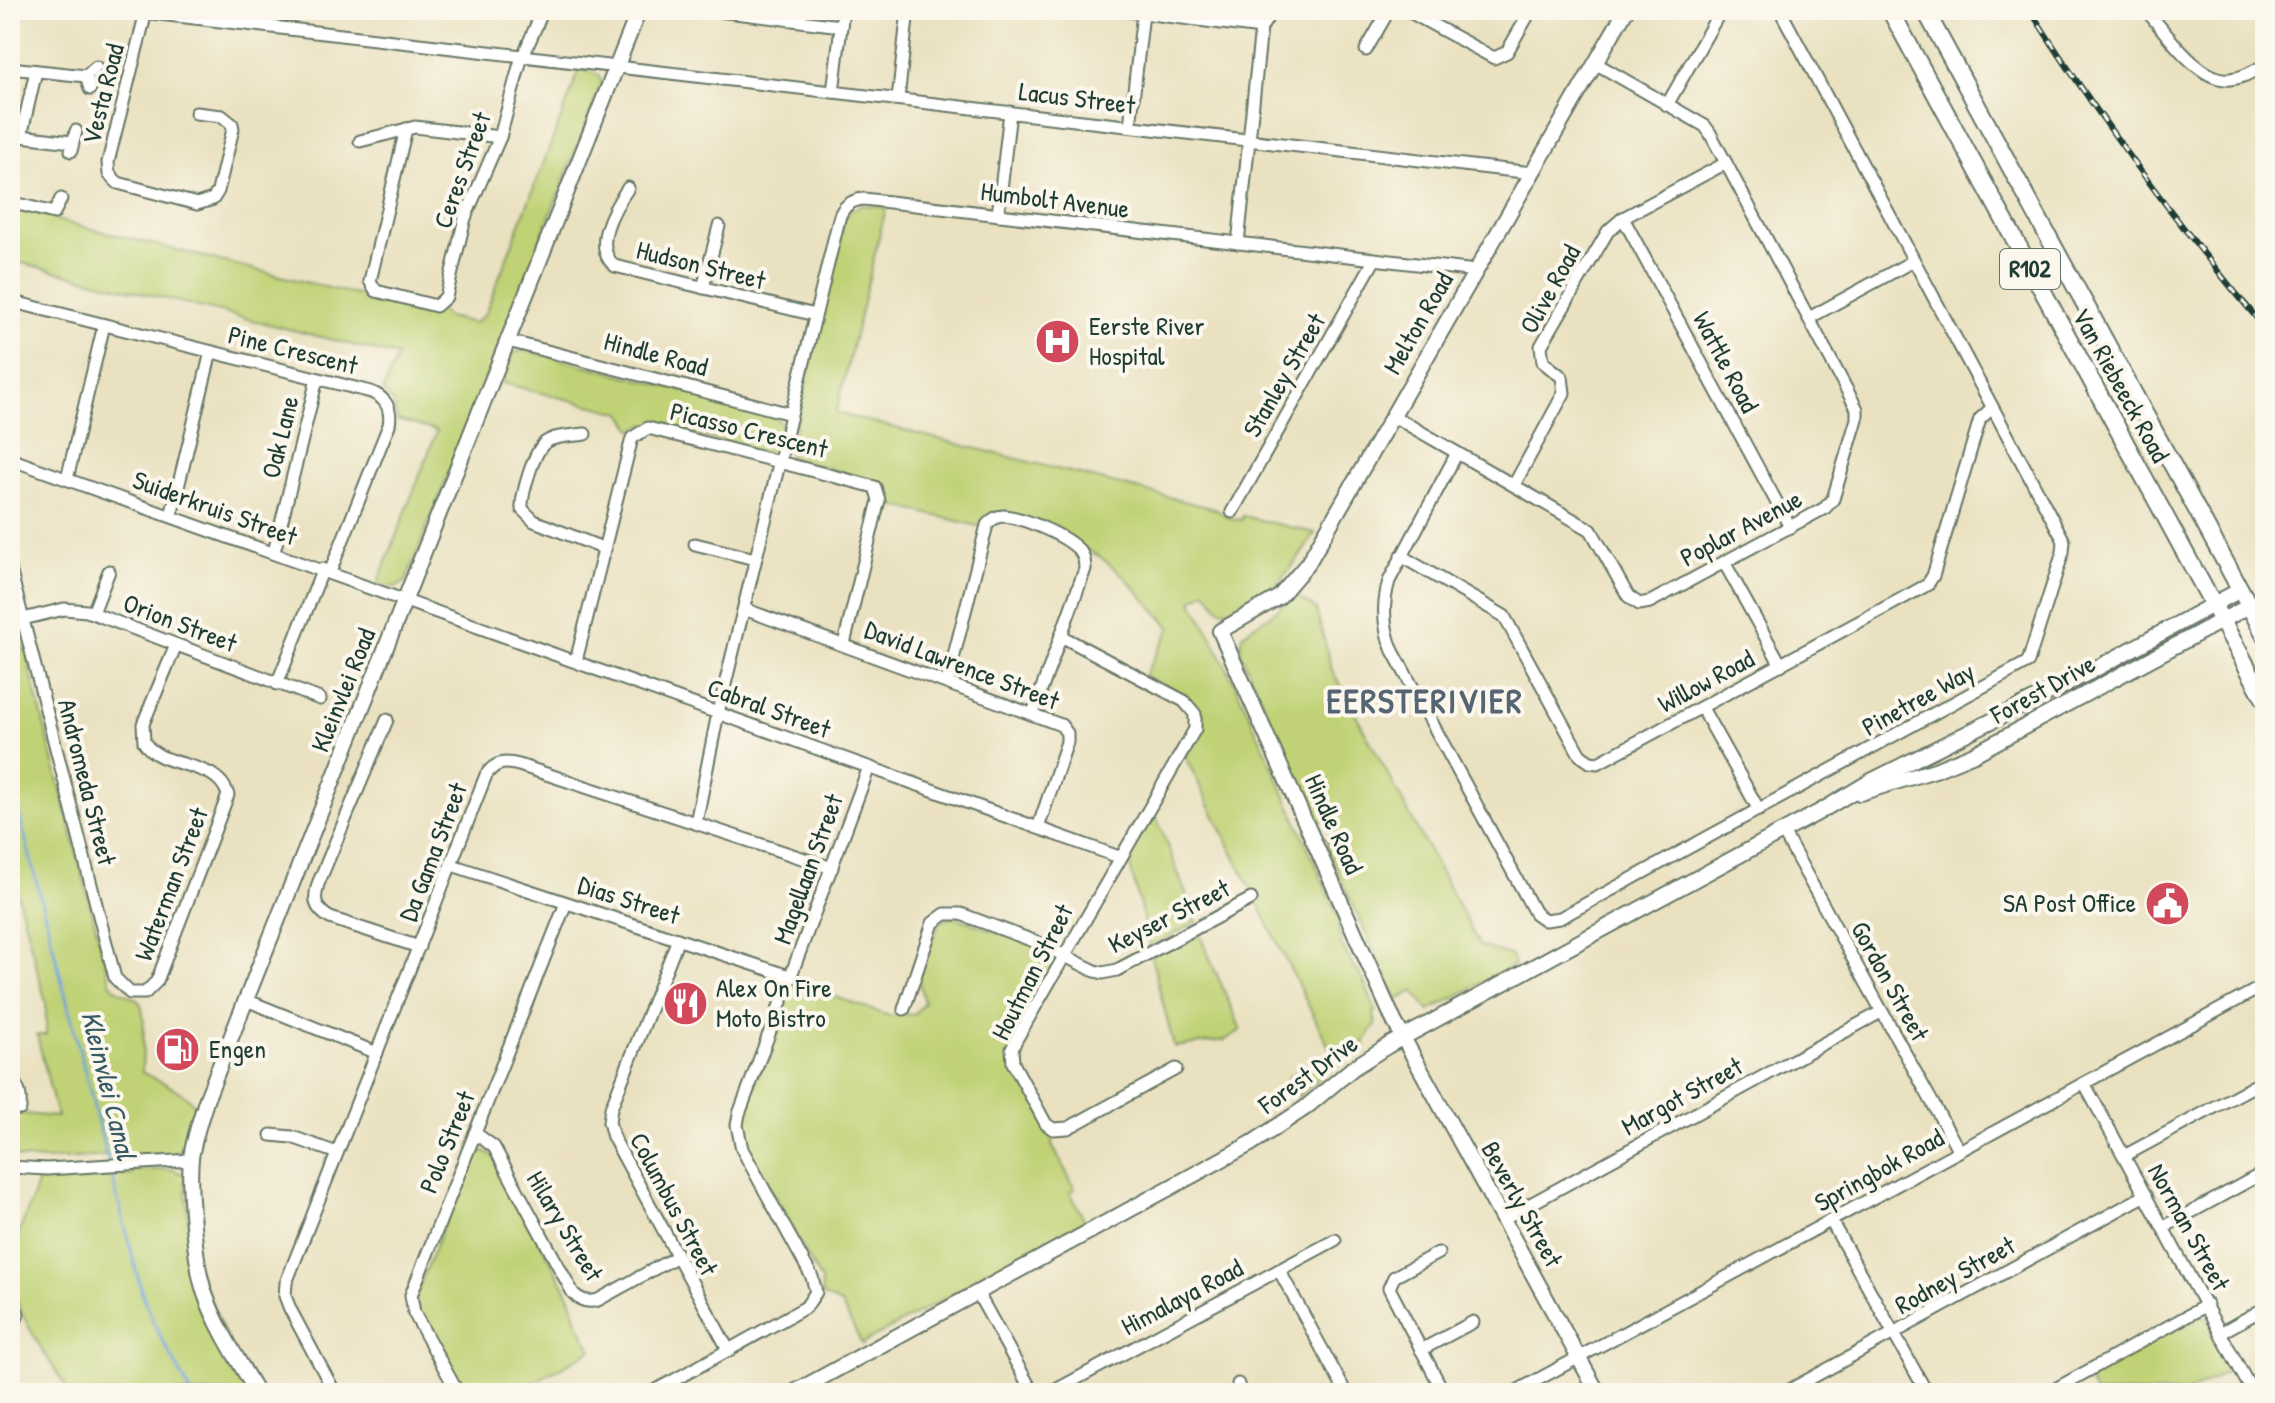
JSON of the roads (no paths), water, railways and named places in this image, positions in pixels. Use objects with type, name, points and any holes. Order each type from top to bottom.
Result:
[{"type":"main road","name":"Van Riebeeck Road","points":[[1890,10],[2265,700]]},
{"type":"main road","name":"Van Riebeeck Road","points":[[1925,10],[2265,635]]},
{"type":"street","name":"Lacus Street","points":[[125,10],[1532,173]]},
{"type":"street","points":[[239,23],[240,10]]},
{"type":"street","name":"Ceres Street","points":[[406,129],[370,281],[376,291],[431,306],[440,304],[446,297],[465,218],[500,137],[520,63],[543,10]]},
{"type":"street","name":"Kleinvlei Road","points":[[257,1393],[212,1311],[198,1266],[191,1160],[207,1098],[639,10]]},
{"type":"street","points":[[710,10],[841,26]]},
{"type":"street","points":[[833,92],[843,10]]},
{"type":"street","points":[[898,99],[908,10]]},
{"type":"street","points":[[1120,10],[1261,28]]},
{"type":"street","points":[[1238,243],[1261,28],[1272,10]]},
{"type":"street","points":[[1366,50],[1389,10]]},
{"type":"street","points":[[1407,10],[1494,58],[1507,52],[1531,10]]},
{"type":"street","name":"Melton Road","points":[[1220,631],[1269,605],[1299,576],[1626,10]]},
{"type":"street","points":[[1667,105],[1721,10]]},
{"type":"street","name":"Pinetree Way","points":[[1401,556],[1389,581],[1384,602],[1384,623],[1389,642],[1538,916],[1550,921],[2026,665],[2031,659],[2064,544],[1780,10]]},
{"type":"street","points":[[2146,10],[2193,64],[2216,78],[2237,78],[2265,65]]},
{"type":"street","name":"Vesta Road","points":[[146,12],[108,162],[109,174],[118,183],[197,204],[210,202],[218,191],[233,129],[232,124],[222,116],[196,113]]},
{"type":"street","points":[[1130,126],[1143,13]]},
{"type":"street","name":"Poplar Avenue","points":[[1393,416],[1591,530],[1628,596],[1635,602],[1650,602],[1825,508],[1833,499],[1858,416],[1855,406],[1708,129],[1595,63]]},
{"type":"street","points":[[10,68],[88,82],[96,67]]},
{"type":"street","points":[[10,150],[21,136],[36,71]]},
{"type":"street","points":[[998,215],[1010,112]]},
{"type":"street","points":[[360,141],[421,127],[500,137]]},
{"type":"street","points":[[21,136],[73,141]]},
{"type":"street","name":"Olive Road","points":[[1514,485],[1564,393],[1562,377],[1543,362],[1541,346],[1608,231],[1623,218],[1726,163]]},
{"type":"street","name":"Hudson Street","points":[[628,188],[617,204],[603,245],[609,261],[619,268],[815,315]]},
{"type":"street","points":[[10,202],[54,213],[61,199]]},
{"type":"street","name":"Humbolt Avenue","points":[[696,823],[718,713],[755,559],[840,215],[845,206],[864,199],[1476,271]]},
{"type":"street","name":"Wattle Road","points":[[1623,218],[1790,527]]},
{"type":"street","points":[[703,288],[719,226]]},
{"type":"street","name":"Stanley Street","points":[[1232,512],[1375,259]]},
{"type":"street","points":[[1809,318],[1913,261]]},
{"type":"street","name":"Pine Crescent","points":[[10,301],[376,394],[387,404],[389,425],[326,571]]},
{"type":"street","points":[[67,479],[104,325]]},
{"type":"street","name":"Hindle Road","points":[[508,341],[791,414]]},
{"type":"street","points":[[171,516],[211,352]]},
{"type":"street","name":"Oak Lane","points":[[274,552],[317,379]]},
{"type":"street","name":"Willow Road","points":[[1401,556],[1504,616],[1580,755],[1586,760],[1602,762],[1930,583],[1980,419],[1992,408]]},
{"type":"street","name":"Picasso Crescent","points":[[576,661],[632,438],[640,431],[654,429],[872,484],[879,495],[844,644]]},
{"type":"street","points":[[585,434],[556,438],[541,447],[523,490],[522,509],[534,521],[605,549]]},
{"type":"street","points":[[1401,556],[1457,453]]},
{"type":"street","name":"Suiderkruis Street","points":[[10,459],[405,599]]},
{"type":"street","points":[[947,683],[985,530],[994,518],[1004,516],[1036,525],[1072,545],[1083,556],[1085,569],[1033,713]]},
{"type":"street","points":[[695,544],[755,559]]},
{"type":"street","points":[[1724,562],[1781,665]]},
{"type":"street","name":"Andromeda Street","points":[[10,569],[115,978],[125,991],[137,994]]},
{"type":"street","points":[[93,613],[109,571]]},
{"type":"street","points":[[277,684],[326,571]]},
{"type":"street","name":"Forest Drive","points":[[793,1393],[1252,1143],[1305,1108],[1353,1068],[1403,1038],[1871,781],[2088,673],[2240,590]]},
{"type":"street","name":"Cabral Street","points":[[405,599],[1119,857]]},
{"type":"street","name":"Forest Drive","points":[[1852,794],[1935,770],[1974,754],[2249,606]]},
{"type":"street","name":"Orion Street","points":[[23,619],[64,609],[93,613],[320,699]]},
{"type":"street","name":"David Lawrence Street","points":[[744,609],[1061,725],[1068,738],[1038,828]]},
{"type":"street","name":"Hindle Road","points":[[1220,631],[1403,1038]]},
{"type":"street","name":"Houtman Street","points":[[1061,636],[1184,701],[1195,714],[1195,729],[1119,857],[1012,1049],[1013,1063],[1046,1124],[1053,1129],[1068,1128],[1176,1069]]},
{"type":"street","name":"Waterman Street","points":[[137,994],[148,991],[157,981],[228,795],[215,775],[154,753],[144,742],[143,724],[176,645]]},
{"type":"street","points":[[1702,708],[1759,810]]},
{"type":"street","points":[[387,720],[318,884],[315,904],[322,913],[419,947]]},
{"type":"street","name":"Da Gama Street","points":[[335,1393],[290,1309],[285,1289],[287,1276],[486,775],[498,764],[510,762],[832,868]]},
{"type":"street","name":"Magellaan Street","points":[[729,1351],[806,1307],[816,1292],[812,1277],[742,1149],[737,1125],[869,767]]},
{"type":"street","name":"Gordon Street","points":[[1783,832],[1959,1151]]},
{"type":"street","name":"Dias Street","points":[[452,865],[792,977]]},
{"type":"street","name":"Keyser Street","points":[[904,1009],[933,923],[945,914],[961,914],[1064,954],[1095,971],[1110,972],[1251,899]]},
{"type":"street","name":"Polo Street","points":[[458,1393],[414,1313],[411,1295],[566,903]]},
{"type":"street","name":"Columbus Street","points":[[678,939],[611,1108],[609,1122],[613,1137],[729,1351]]},
{"type":"street","name":"Springbok Road","points":[[1513,1393],[2265,985]]},
{"type":"street","points":[[246,1000],[377,1053]]},
{"type":"street","name":"Margot Street","points":[[1503,1219],[1881,1012]]},
{"type":"street","name":"Beverly Street","points":[[1403,1038],[1598,1393]]},
{"type":"street","points":[[10,1078],[21,1096],[20,1109],[10,1108]]},
{"type":"street","points":[[2124,1156],[2265,1080]]},
{"type":"street","name":"Norman Street","points":[[2084,1083],[2253,1393]]},
{"type":"street","name":"Hilary Street","points":[[475,1133],[494,1147],[573,1293],[580,1299],[598,1300],[676,1257]]},
{"type":"street","points":[[271,1135],[292,1137],[337,1153]]},
{"type":"street","points":[[10,1167],[47,1169],[191,1160]]},
{"type":"street","points":[[2164,1227],[2265,1172]]},
{"type":"street","name":"Rodney Street","points":[[1784,1393],[2146,1195]]},
{"type":"street","points":[[1831,1221],[1927,1393]]},
{"type":"street","name":"Himalaya Road","points":[[1050,1393],[1335,1240]]},
{"type":"street","points":[[1438,1253],[1390,1282],[1391,1294],[1444,1393]]},
{"type":"street","points":[[1279,1270],[1346,1393]]},
{"type":"street","points":[[977,1292],[1033,1393]]},
{"type":"street","points":[[10,1294],[18,1314],[10,1335]]},
{"type":"street","points":[[2048,1393],[2207,1305]]},
{"type":"street","points":[[2222,1332],[2265,1308]]},
{"type":"street","points":[[1421,1350],[1473,1322]]},
{"type":"street","points":[[651,1393],[729,1351]]},
{"type":"waterway","name":"Kleinvlei Canal","points":[[10,778],[108,1162]]},
{"type":"waterway","name":"Kleinvlei Canal","points":[[110,1169],[142,1293],[154,1324],[191,1393]]},
{"type":"railway","points":[[2030,10],[2142,173],[2265,328]]},
{"type":"place","name":"Eerste River Hospital","points":[[1058,341]]},
{"type":"place","name":"SA Post Office","points":[[2167,903]]},
{"type":"place","name":"Alex On Fire Moto Bistro","points":[[685,1003]]},
{"type":"place","name":"Engen","points":[[178,1049]]},
{"type":"district","name":"EERSTERIVIER","points":[[1425,701]]}]
